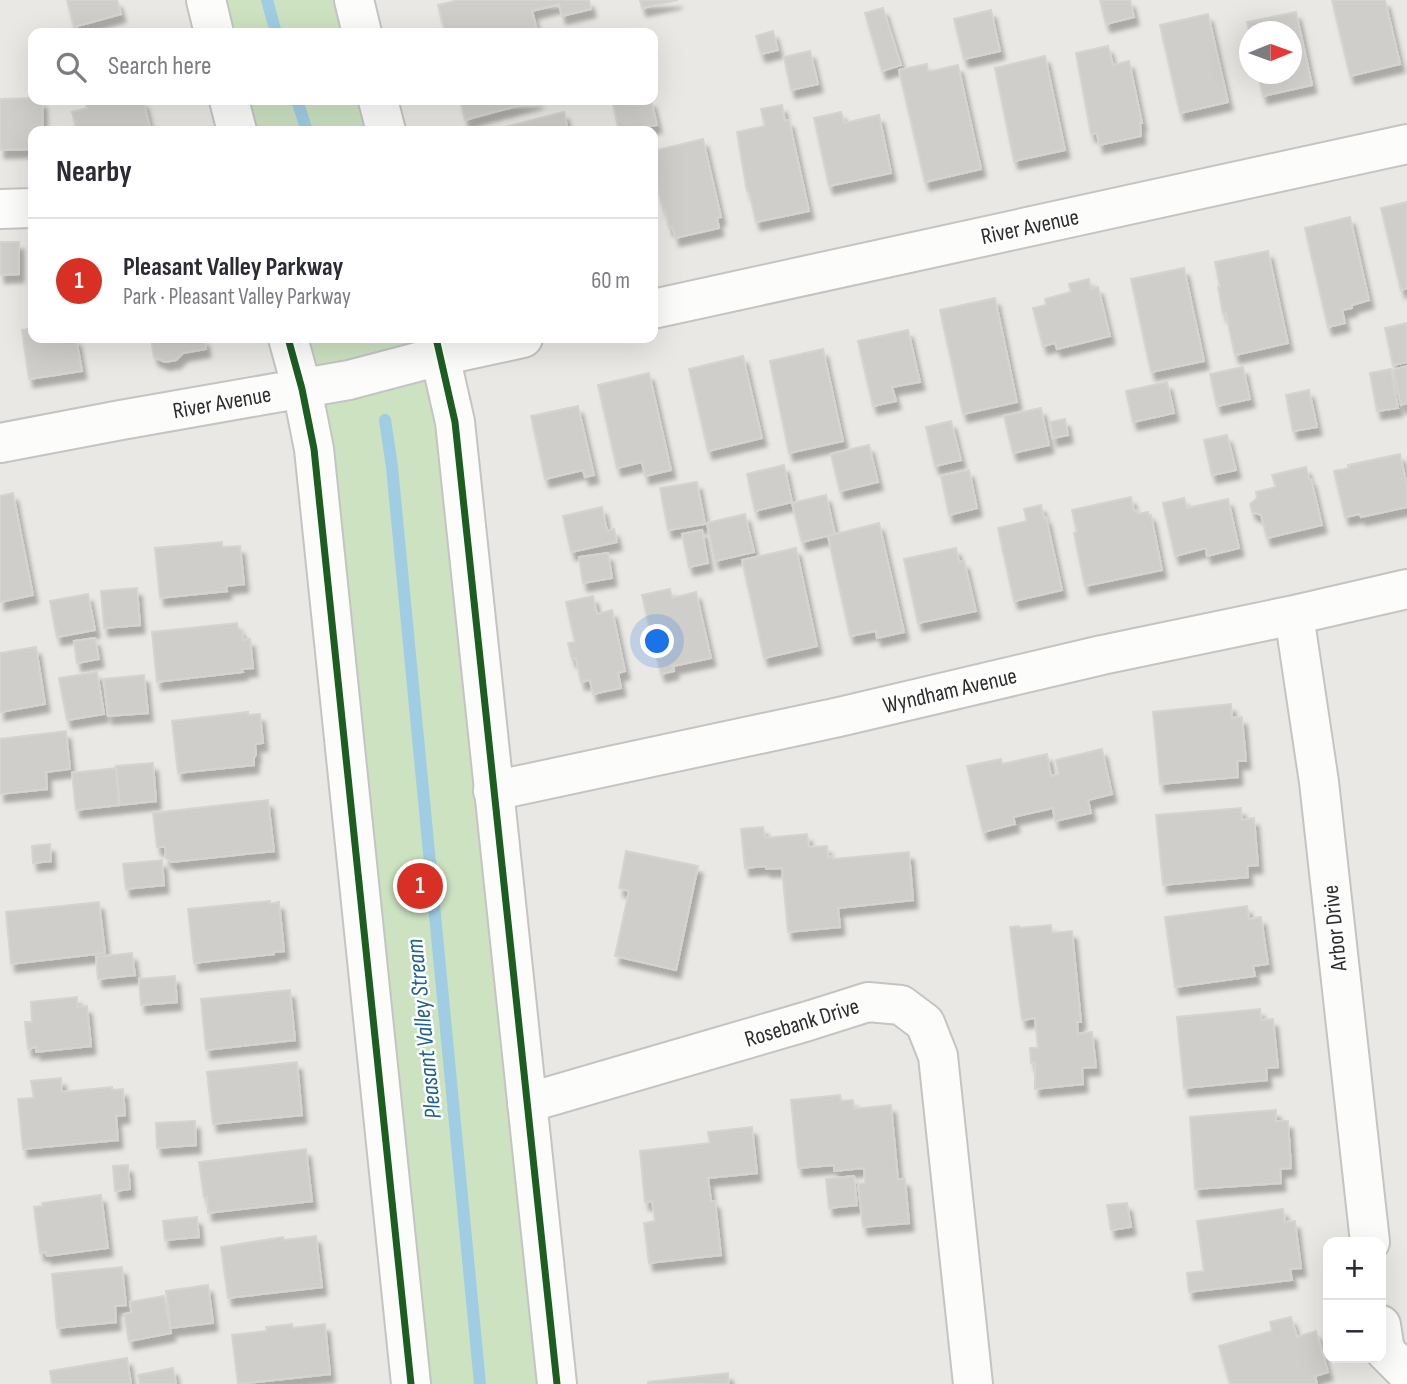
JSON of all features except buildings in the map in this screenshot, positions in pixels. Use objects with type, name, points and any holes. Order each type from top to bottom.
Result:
[{"type":"street","points":[[206,0],[213,28]]},
{"type":"street","points":[[354,0],[361,28]]},
{"type":"street","points":[[230,105],[236,126]]},
{"type":"street","points":[[379,105],[385,126]]},
{"type":"street","name":"River Avenue","points":[[658,308],[1407,144]]},
{"type":"street","points":[[0,209],[28,208]]},
{"type":"street","points":[[289,343],[314,449],[411,1384]]},
{"type":"street","name":"River Avenue","points":[[0,443],[367,377],[438,347],[476,343]]},
{"type":"street","points":[[438,347],[454,422],[557,1384]]},
{"type":"street","name":"Wyndham Avenue","points":[[493,791],[839,718],[1102,654],[1407,589]]},
{"type":"street","name":"Arbor Drive","points":[[1294,615],[1319,782],[1369,1237]]},
{"type":"street","name":"Rosebank Drive","points":[[527,1104],[869,1002],[901,1005],[925,1023],[938,1056],[974,1384]]},
{"type":"street","points":[[1386,1352],[1407,1373]]},
{"type":"green space","points":[[213,0],[356,0],[363,28],[220,28]]},
{"type":"green space","points":[[237,105],[380,105],[386,126],[242,126]]},
{"type":"green space","points":[[291,343],[437,343],[440,356],[537,1384],[399,1384]]},
{"type":"waterway","name":"Pleasant Valley Stream","points":[[267,0],[275,28]]},
{"type":"waterway","name":"Pleasant Valley Stream","points":[[299,105],[305,126]]},
{"type":"waterway","name":"Pleasant Valley Stream","points":[[385,420],[392,467],[480,1384]]},
{"type":"cycle path","points":[[289,343],[314,449],[411,1384]]},
{"type":"cycle path","points":[[437,343],[455,422],[557,1384]]},
{"type":"place","name":"Pleasant Valley Parkway","points":[[420,886]]}]
